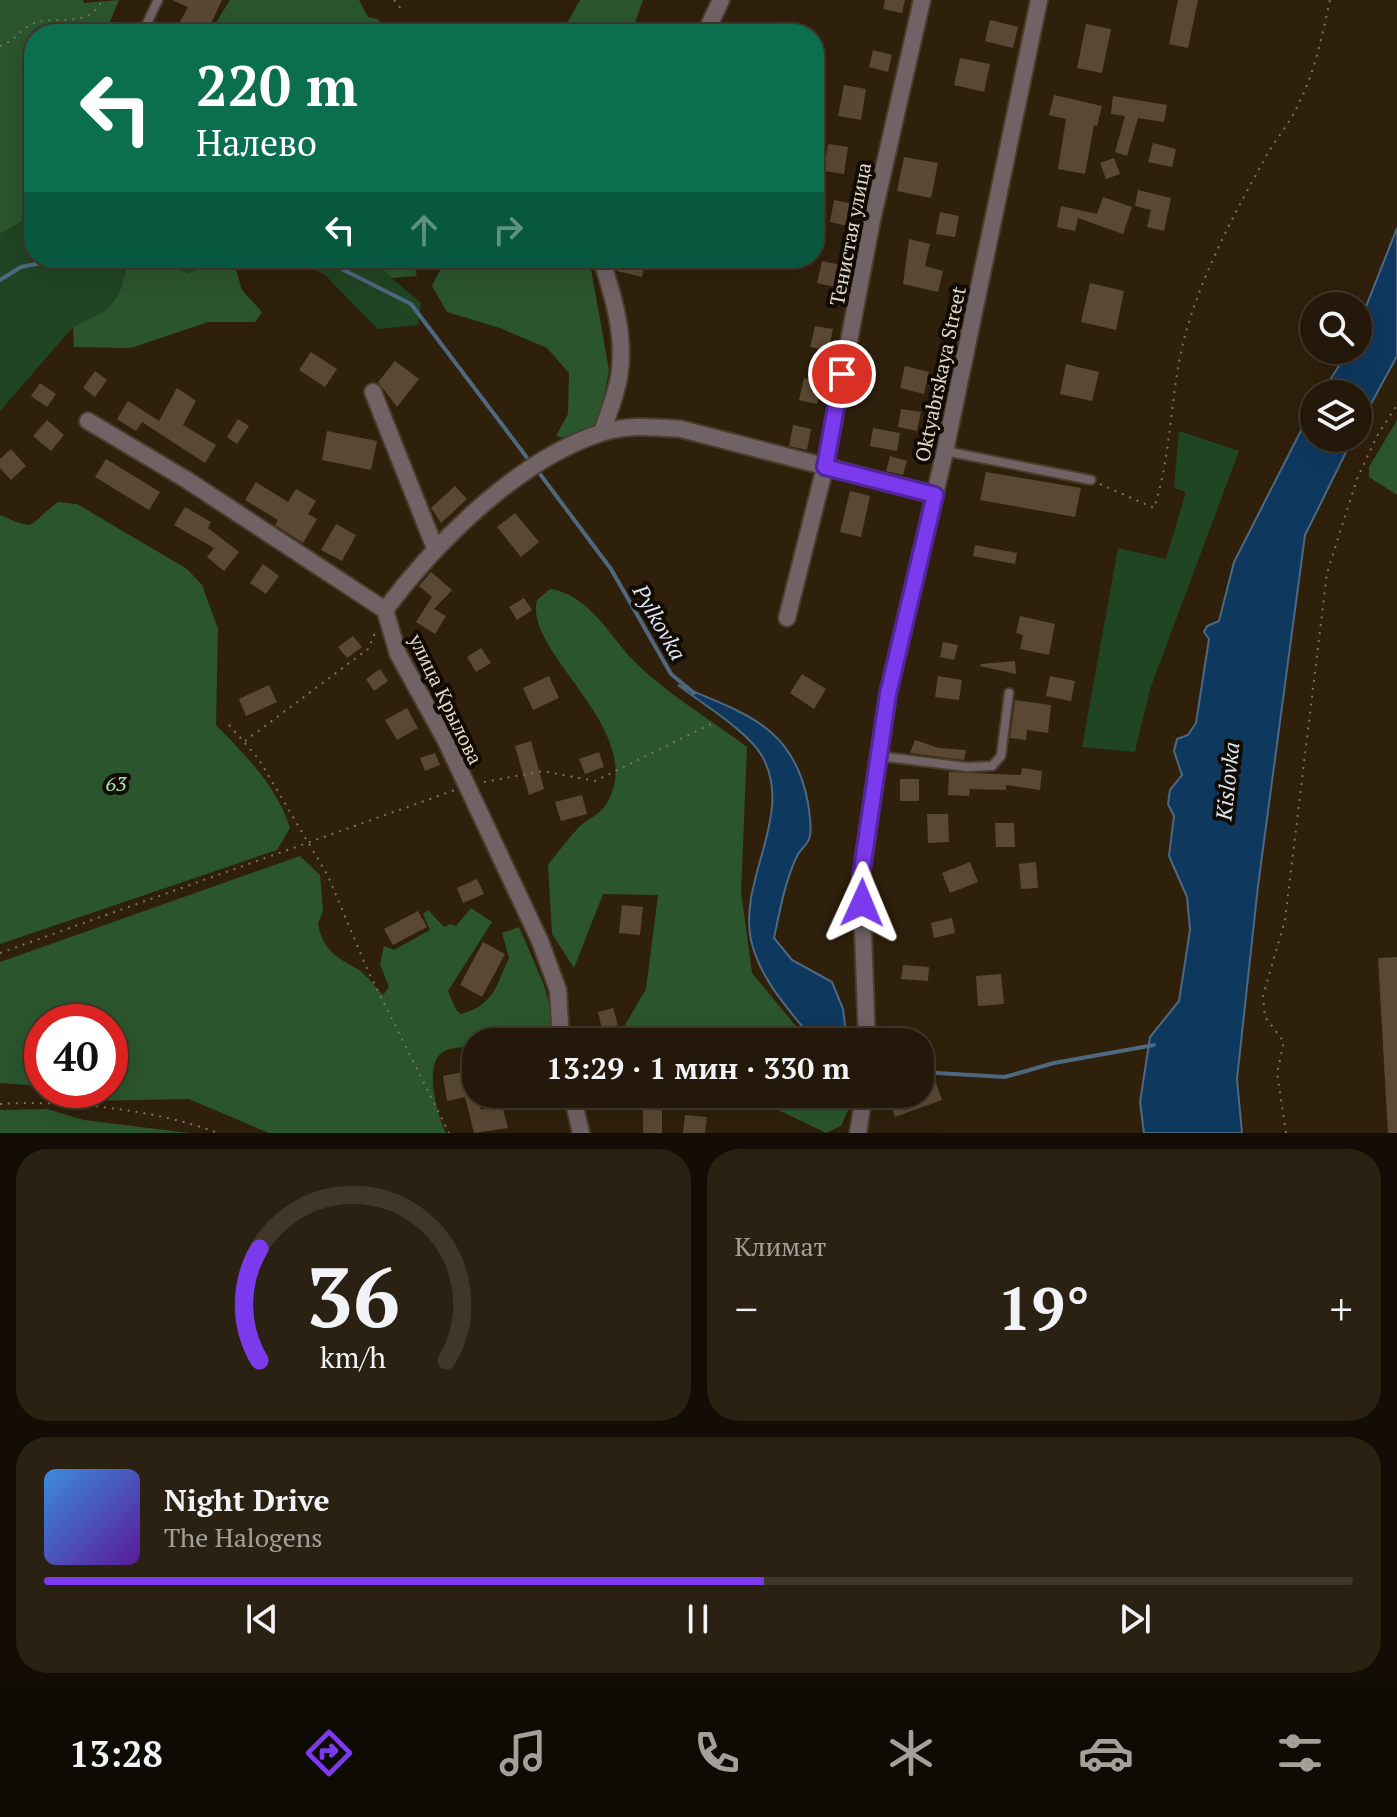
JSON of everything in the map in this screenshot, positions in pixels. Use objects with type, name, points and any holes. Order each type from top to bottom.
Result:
[{"type":"street","points":[[710,24],[721,0]]},
{"type":"street","name":"Тенистая улица","points":[[787,618],[825,467],[872,220],[922,0]]},
{"type":"street","name":"Oktyabrskaya Street","points":[[866,1028],[861,876],[888,694],[945,451],[1039,0]]},
{"type":"street","points":[[602,432],[620,376],[620,335],[604,268]]},
{"type":"street","points":[[373,392],[435,548]]},
{"type":"street","points":[[88,421],[239,513],[385,610],[435,548],[514,482],[558,451],[602,432],[641,426],[681,429],[935,495]]},
{"type":"street","name":"улица Крылова","points":[[385,610],[398,654],[446,741],[551,968],[558,990],[560,1028]]},
{"type":"street","points":[[575,1108],[581,1133]]},
{"type":"street","points":[[858,1133],[862,1108]]},
{"type":"lane","points":[[147,24],[158,0]]},
{"type":"lane","points":[[945,451],[1091,480]]},
{"type":"lane","points":[[878,756],[967,767],[992,766],[1001,756],[1009,693]]},
{"type":"path","points":[[33,24],[77,20],[99,7],[102,0]]},
{"type":"path","points":[[394,0],[402,10]]},
{"type":"path","points":[[1091,480],[1154,508],[1162,484],[1173,393],[1189,321],[1236,214],[1264,159],[1298,106],[1320,48],[1330,0]]},
{"type":"path","points":[[0,46],[24,30]]},
{"type":"path","points":[[1286,1133],[1277,1073],[1284,1042],[1265,1017],[1263,996],[1285,920],[1327,573],[1357,479],[1377,436],[1397,405]]},
{"type":"path","points":[[244,742],[368,649],[385,610]]},
{"type":"path","points":[[0,953],[465,786],[543,771],[595,781],[711,724]]},
{"type":"path","points":[[229,725],[258,758],[328,876],[368,971],[449,1133]]},
{"type":"path","points":[[0,1104],[83,1105],[198,1125],[218,1133]]},
{"type":"green space","points":[[0,0],[83,0],[84,3],[119,0],[109,24],[24,24],[24,220],[0,234]]},
{"type":"green space","points":[[230,0],[359,0],[368,17],[378,19],[381,24],[215,24]]},
{"type":"green space","points":[[580,0],[643,0],[635,24],[567,24]]},
{"type":"green space","points":[[24,220],[24,268],[154,268],[103,314],[73,327],[0,411],[0,234]]},
{"type":"green space","points":[[126,268],[177,268],[187,273],[205,268],[235,268],[242,290],[262,312],[255,322],[208,322],[131,348],[74,347],[73,327],[111,305],[121,289]]},
{"type":"green space","points":[[177,268],[205,268],[187,273]]},
{"type":"green space","points":[[311,268],[380,268],[421,303],[418,325],[378,329],[324,274]]},
{"type":"green space","points":[[380,268],[415,268],[417,276],[392,278]]},
{"type":"green space","points":[[441,268],[591,268],[609,370],[599,423],[576,440],[556,436],[568,414],[569,373],[547,348],[500,328],[447,312],[432,286]]},
{"type":"green space","points":[[1397,420],[1397,495],[1369,477],[1369,467]]},
{"type":"green space","points":[[1179,431],[1239,451],[1150,689],[1135,752],[1082,747],[1118,548],[1166,559],[1186,492],[1174,488]]},
{"type":"green space","name":"63","points":[[58,502],[77,504],[187,569],[202,585],[218,629],[216,725],[269,785],[290,828],[277,850],[0,944],[0,515],[21,524],[32,524]]},
{"type":"green space","points":[[550,589],[576,599],[597,617],[644,671],[747,747],[741,891],[752,973],[797,1028],[623,1028],[646,989],[658,895],[603,894],[574,968],[552,934],[548,865],[579,827],[605,807],[615,775],[612,748],[600,721],[548,644],[538,621],[537,600]]},
{"type":"green space","points":[[300,856],[320,875],[323,911],[318,924],[326,946],[362,972],[383,995],[389,987],[380,964],[384,946],[394,950],[430,930],[423,914],[428,910],[444,927],[450,924],[456,926],[471,908],[492,922],[448,991],[456,1010],[461,1014],[487,1000],[509,958],[502,933],[519,927],[544,985],[554,1021],[549,1028],[462,1028],[462,1047],[443,1052],[434,1067],[436,1103],[446,1133],[269,1133],[189,1099],[128,1100],[128,1004],[24,1004],[24,1085],[0,1083],[0,962]]},
{"type":"green space","points":[[774,1108],[849,1108],[841,1126],[826,1133]]},
{"type":"green space","points":[[47,1109],[84,1120],[189,1133],[0,1133],[0,1110]]},
{"type":"water","points":[[1397,228],[1397,356],[1372,402],[1372,380],[1330,380],[1340,364],[1372,364],[1372,292]]},
{"type":"water","name":"Kislovka","points":[[1300,432],[1300,452],[1346,452],[1305,535],[1258,886],[1237,1079],[1242,1133],[1144,1133],[1140,1102],[1150,1037],[1179,1001],[1190,930],[1187,897],[1169,856],[1174,816],[1168,804],[1170,790],[1182,775],[1174,751],[1177,739],[1188,735],[1196,723],[1209,639],[1204,632],[1207,626],[1219,621],[1234,562]]},
{"type":"water","points":[[678,685],[724,704],[762,725],[791,756],[801,777],[811,826],[807,843],[798,854],[783,895],[774,938],[792,960],[832,982],[843,1009],[845,1028],[804,1028],[777,994],[755,955],[749,917],[770,824],[770,778],[756,747],[724,718]]},
{"type":"building","points":[[172,0],[222,0],[211,24],[179,24],[188,7]]},
{"type":"building","points":[[885,0],[905,0],[902,13],[883,9]]},
{"type":"building","points":[[1178,0],[1198,0],[1188,48],[1169,44]]},
{"type":"building","points":[[990,20],[1018,27],[1013,48],[985,41]]},
{"type":"building","points":[[1086,24],[1111,29],[1102,73],[1077,68]]},
{"type":"building","points":[[873,50],[892,55],[888,72],[869,67]]},
{"type":"building","points":[[960,58],[990,64],[984,92],[954,85]]},
{"type":"building","points":[[844,85],[866,89],[861,120],[838,116]]},
{"type":"building","points":[[1054,95],[1102,106],[1097,126],[1094,125],[1085,174],[1058,169],[1066,119],[1049,115]]},
{"type":"building","points":[[1113,96],[1167,105],[1164,122],[1138,118],[1127,156],[1115,152],[1125,116],[1111,114]]},
{"type":"building","points":[[1153,143],[1176,149],[1172,167],[1148,162]]},
{"type":"building","points":[[828,144],[848,147],[844,174],[824,171]]},
{"type":"building","points":[[904,157],[938,163],[931,198],[897,191]]},
{"type":"building","points":[[1114,158],[1120,174],[1106,179],[1100,163]]},
{"type":"building","points":[[1138,190],[1171,198],[1164,231],[1147,227],[1151,210],[1135,206]]},
{"type":"building","points":[[1103,197],[1132,207],[1123,234],[1078,218],[1075,231],[1057,227],[1061,206],[1097,214]]},
{"type":"building","points":[[834,200],[853,204],[848,226],[830,222]]},
{"type":"building","points":[[940,212],[959,216],[955,237],[936,234]]},
{"type":"building","points":[[909,239],[930,244],[925,266],[943,271],[938,292],[903,284]]},
{"type":"building","points":[[824,261],[840,265],[835,287],[817,283]]},
{"type":"building","points":[[617,268],[644,268],[642,277],[617,271]]},
{"type":"building","points":[[1090,283],[1124,291],[1116,330],[1081,322]]},
{"type":"building","points":[[815,326],[833,329],[828,351],[810,347]]},
{"type":"building","points":[[311,352],[337,369],[325,387],[299,370]]},
{"type":"building","points":[[395,361],[419,379],[397,407],[378,382]]},
{"type":"building","points":[[1066,364],[1099,372],[1092,401],[1060,394]]},
{"type":"building","points":[[905,366],[929,372],[924,394],[900,388]]},
{"type":"building","points":[[95,371],[107,380],[95,397],[83,388]]},
{"type":"building","points":[[804,378],[822,382],[817,404],[799,400]]},
{"type":"building","points":[[40,383],[56,394],[47,407],[31,396]]},
{"type":"building","points":[[177,388],[196,401],[183,425],[216,445],[205,463],[142,422],[136,431],[117,419],[128,401],[159,421]]},
{"type":"building","points":[[901,409],[921,412],[917,431],[898,427]]},
{"type":"building","points":[[238,419],[249,426],[237,444],[227,437]]},
{"type":"building","points":[[47,420],[64,435],[51,451],[33,436]]},
{"type":"building","points":[[793,425],[811,429],[807,450],[789,446]]},
{"type":"building","points":[[873,428],[900,433],[897,451],[870,446]]},
{"type":"building","points":[[327,431],[377,441],[371,470],[322,460]]},
{"type":"building","points":[[11,449],[26,466],[11,480],[0,468],[0,459]]},
{"type":"building","points":[[890,456],[907,461],[903,475],[886,471]]},
{"type":"building","points":[[106,459],[160,492],[149,510],[95,477]]},
{"type":"building","points":[[986,472],[1081,488],[1075,517],[980,500]]},
{"type":"building","points":[[256,482],[288,502],[296,489],[316,501],[308,514],[317,519],[303,543],[275,525],[278,520],[245,500]]},
{"type":"building","points":[[455,486],[467,499],[441,523],[431,508]]},
{"type":"building","points":[[850,491],[870,496],[861,537],[840,532]]},
{"type":"building","points":[[185,507],[211,522],[208,528],[239,552],[224,571],[207,557],[214,548],[174,525]]},
{"type":"building","points":[[515,513],[539,542],[521,557],[497,527]]},
{"type":"building","points":[[336,524],[356,535],[342,561],[321,550]]},
{"type":"building","points":[[975,545],[1017,553],[1015,564],[973,556]]},
{"type":"building","points":[[263,564],[279,576],[266,594],[250,583]]},
{"type":"building","points":[[431,572],[452,590],[434,609],[446,616],[435,634],[416,622],[432,597],[419,586]]},
{"type":"building","points":[[524,598],[532,610],[517,620],[509,607]]},
{"type":"building","points":[[1020,616],[1055,624],[1049,655],[1020,649],[1023,635],[1016,633]]},
{"type":"building","points":[[353,636],[362,647],[347,658],[338,647]]},
{"type":"building","points":[[943,642],[958,645],[954,660],[940,657]]},
{"type":"building","points":[[481,648],[491,663],[476,672],[467,657]]},
{"type":"building","points":[[1015,661],[1016,674],[980,666],[981,664]]},
{"type":"building","points":[[380,669],[388,681],[374,691],[366,679]]},
{"type":"building","points":[[802,674],[826,689],[814,709],[790,693]]},
{"type":"building","points":[[549,676],[559,698],[533,710],[523,688]]},
{"type":"building","points":[[938,676],[962,680],[959,700],[935,697]]},
{"type":"building","points":[[1050,676],[1075,681],[1071,701],[1046,696]]},
{"type":"building","points":[[269,685],[277,702],[246,716],[239,699]]},
{"type":"building","points":[[1015,700],[1051,705],[1048,733],[1027,730],[1026,740],[1010,738]]},
{"type":"building","points":[[407,708],[418,728],[397,740],[385,720]]},
{"type":"building","points":[[915,740],[939,748],[966,750],[964,760],[910,753]]},
{"type":"building","points":[[531,741],[544,789],[529,795],[515,746]]},
{"type":"building","points":[[599,752],[604,767],[585,774],[579,759]]},
{"type":"building","points":[[435,753],[440,765],[425,771],[420,758]]},
{"type":"building","points":[[1022,768],[1042,771],[1040,790],[1006,785],[1006,790],[970,789],[969,796],[948,795],[949,772],[1021,775]]},
{"type":"building","points":[[900,779],[919,779],[919,801],[900,801]]},
{"type":"building","points":[[582,795],[587,814],[561,821],[555,802]]},
{"type":"building","points":[[927,814],[948,814],[949,842],[928,843]]},
{"type":"building","points":[[995,823],[1014,823],[1015,847],[996,847]]},
{"type":"building","points":[[970,862],[978,882],[950,893],[942,873]]},
{"type":"building","points":[[1036,862],[1038,888],[1021,889],[1019,864]]},
{"type":"building","points":[[477,879],[484,894],[463,903],[457,888]]},
{"type":"building","points":[[622,905],[643,907],[640,935],[619,933]]},
{"type":"building","points":[[418,911],[427,927],[393,945],[384,929]]},
{"type":"building","points":[[952,918],[955,933],[934,938],[931,923]]},
{"type":"building","points":[[483,942],[505,954],[482,997],[460,985]]},
{"type":"building","points":[[1397,957],[1397,1133],[1388,1133],[1378,958]]},
{"type":"building","points":[[903,965],[929,967],[928,981],[901,979]]},
{"type":"building","points":[[1001,974],[1004,1004],[978,1006],[976,976]]},
{"type":"building","points":[[613,1008],[618,1025],[602,1028],[598,1012]]},
{"type":"building","points":[[462,1072],[462,1098],[447,1101],[443,1076]]},
{"type":"building","points":[[934,1084],[942,1100],[934,1103]]},
{"type":"building","points":[[468,1108],[503,1108],[508,1128],[474,1133]]},
{"type":"building","points":[[892,1108],[920,1108],[895,1117]]},
{"type":"building","points":[[643,1109],[662,1109],[662,1133],[643,1133]]},
{"type":"building","points":[[685,1115],[707,1117],[705,1133],[683,1133]]},
{"type":"waterway","name":"Pylkovka","points":[[0,280],[24,266]]},
{"type":"waterway","name":"Pylkovka","points":[[340,268],[411,304],[531,463]]},
{"type":"waterway","name":"Pylkovka","points":[[537,470],[611,569],[671,674],[694,693]]},
{"type":"waterway","name":"Pylkovka","points":[[934,1073],[1005,1077],[1054,1063],[1154,1045]]},
{"type":"route","points":[[842,374],[825,467],[935,495],[888,694],[861,876],[862,903]]}]
